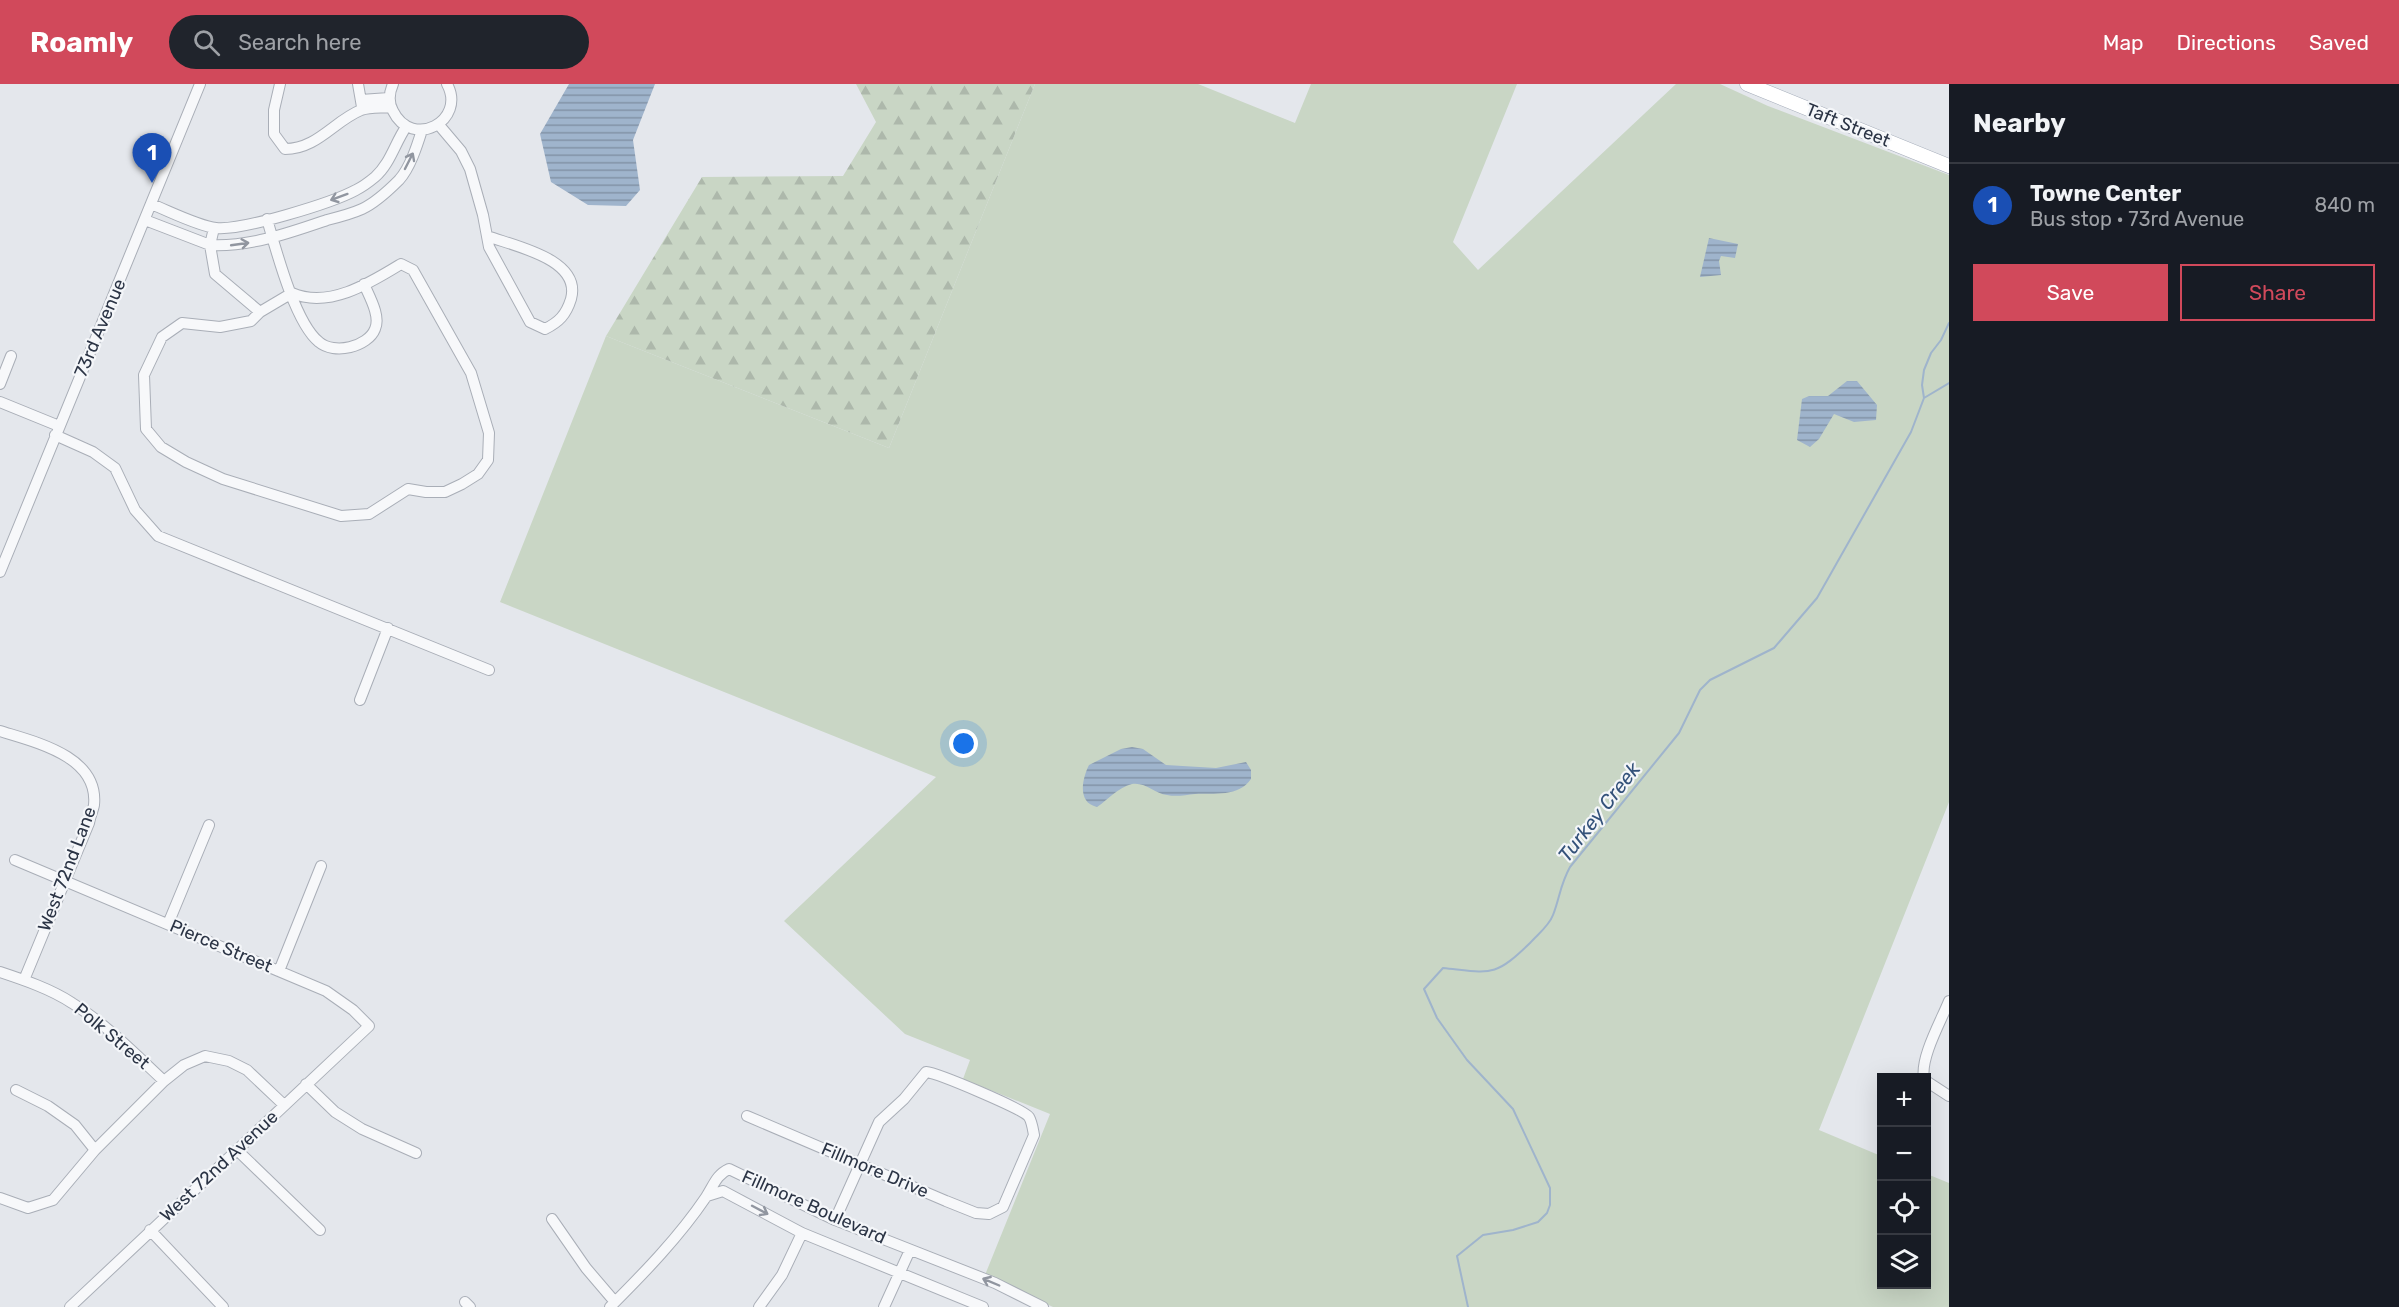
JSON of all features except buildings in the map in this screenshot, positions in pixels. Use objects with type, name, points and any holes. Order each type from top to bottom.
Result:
[{"type":"main road","name":"Taft Street","points":[[1747,84],[1949,166]]},
{"type":"street","name":"73rd Avenue","points":[[0,572],[200,84]]},
{"type":"street","points":[[280,84],[274,110],[274,134],[285,149],[298,149],[313,143],[362,105],[390,103]]},
{"type":"street","points":[[358,84],[362,105]]},
{"type":"street","points":[[393,84],[390,103],[396,119],[406,127],[422,130],[439,124],[448,113],[451,103],[447,84]]},
{"type":"street","points":[[439,124],[461,151],[470,169],[489,246],[530,322],[545,329],[558,323],[568,310],[573,291],[569,277],[561,267],[550,259],[487,236]]},
{"type":"street","points":[[151,204],[214,228],[234,228],[267,219],[357,190],[385,165],[406,127]]},
{"type":"street","points":[[145,220],[210,246],[240,245],[364,208],[401,178],[417,147],[422,130]]},
{"type":"street","points":[[267,219],[281,270],[309,328],[320,343],[330,348],[350,347],[366,341],[376,328],[376,313],[364,285]]},
{"type":"street","points":[[214,228],[210,246],[215,274],[260,312]]},
{"type":"street","points":[[401,264],[413,270],[471,373],[489,433],[488,460],[478,474],[445,492],[408,489],[369,514],[341,516],[223,479],[186,462],[161,447],[146,429],[144,375],[162,337],[182,322],[220,327],[251,321],[260,312],[292,293],[311,299],[326,298],[364,285],[401,264]]},
{"type":"street","points":[[0,384],[11,356]]},
{"type":"street","points":[[0,402],[57,430],[115,468],[135,510],[158,536],[489,670]]},
{"type":"street","points":[[360,700],[388,628]]},
{"type":"street","name":"West 72nd Lane","points":[[0,731],[39,743],[75,761],[91,782],[94,804],[24,980]]},
{"type":"street","points":[[168,924],[209,825]]},
{"type":"street","name":"Pierce Street","points":[[15,860],[326,990],[353,1010],[369,1026]]},
{"type":"street","points":[[279,971],[321,866]]},
{"type":"street","name":"Polk Street","points":[[0,972],[24,980],[71,1002],[99,1021],[164,1080]]},
{"type":"street","points":[[1924,1073],[1926,1058],[1949,1001]]},
{"type":"street","name":"West 72nd Avenue","points":[[70,1307],[369,1026]]},
{"type":"street","points":[[0,1198],[28,1208],[53,1200],[95,1150],[164,1080],[184,1065],[205,1056],[229,1061],[247,1070],[284,1105]]},
{"type":"street","name":"Fillmore Drive","points":[[747,1116],[858,1164],[975,1213],[989,1214],[1003,1207],[1034,1135],[1028,1117],[1011,1105],[936,1073],[926,1072],[904,1099],[879,1122],[858,1164]]},
{"type":"street","points":[[1931,1083],[1949,1096]]},
{"type":"street","points":[[306,1084],[335,1112],[362,1130],[416,1153]]},
{"type":"street","points":[[16,1090],[48,1106],[75,1125],[95,1150]]},
{"type":"street","points":[[237,1150],[320,1230]]},
{"type":"street","points":[[835,1220],[858,1164]]},
{"type":"street","name":"Fillmore Boulevard","points":[[707,1196],[720,1173],[729,1169],[835,1220],[995,1283],[1043,1307]]},
{"type":"street","name":"Fillmore Boulevard","points":[[707,1196],[723,1191],[802,1233],[983,1307]]},
{"type":"street","points":[[552,1219],[612,1304],[677,1236],[707,1196]]},
{"type":"street","points":[[150,1230],[223,1307]]},
{"type":"street","points":[[759,1307],[782,1275],[802,1233]]},
{"type":"street","points":[[884,1307],[910,1250]]},
{"type":"green space","points":[[856,84],[1035,84],[889,448],[606,336],[702,177],[843,176],[876,122]]},
{"type":"green space","points":[[1035,84],[1198,84],[1295,123],[1311,84],[1517,84],[1453,242],[1478,270],[1676,84],[1720,84],[1768,106],[1949,175],[1949,802],[1819,1130],[1877,1154],[1877,1289],[1931,1289],[1931,1176],[1949,1183],[1949,1307],[1053,1307],[985,1275],[1050,1114],[963,1079],[970,1060],[905,1034],[784,921],[936,777],[500,602],[606,336],[889,448]]},
{"type":"water","points":[[569,84],[655,84],[633,140],[640,190],[626,206],[588,205],[551,182],[540,134]]},
{"type":"water","points":[[1709,238],[1738,244],[1735,258],[1721,256],[1719,261],[1721,275],[1700,277]]},
{"type":"water","points":[[1847,381],[1857,381],[1877,405],[1876,420],[1854,422],[1834,414],[1819,439],[1810,447],[1797,440],[1802,399],[1809,396],[1828,396]]},
{"type":"water","points":[[1132,747],[1143,749],[1166,765],[1216,768],[1246,762],[1251,770],[1251,779],[1240,789],[1233,791],[1177,796],[1170,796],[1142,785],[1132,784],[1117,791],[1097,807],[1091,805],[1086,801],[1083,790],[1084,777],[1089,765],[1121,749]]},
{"type":"waterway","name":"Turkey Creek","points":[[1468,1307],[1457,1256],[1483,1235],[1513,1230],[1538,1222],[1547,1213],[1550,1205],[1550,1188],[1513,1109],[1467,1060],[1437,1018],[1424,989],[1443,968],[1491,971],[1508,962],[1530,943],[1551,919],[1570,867],[1679,733],[1700,690],[1710,680],[1774,648],[1817,598],[1911,432],[1924,398],[1922,385],[1924,370],[1931,353],[1941,340],[1949,323]]},
{"type":"waterway","points":[[1924,398],[1949,383]]},
{"type":"place","name":"Towne Center","points":[[152,183]]}]
